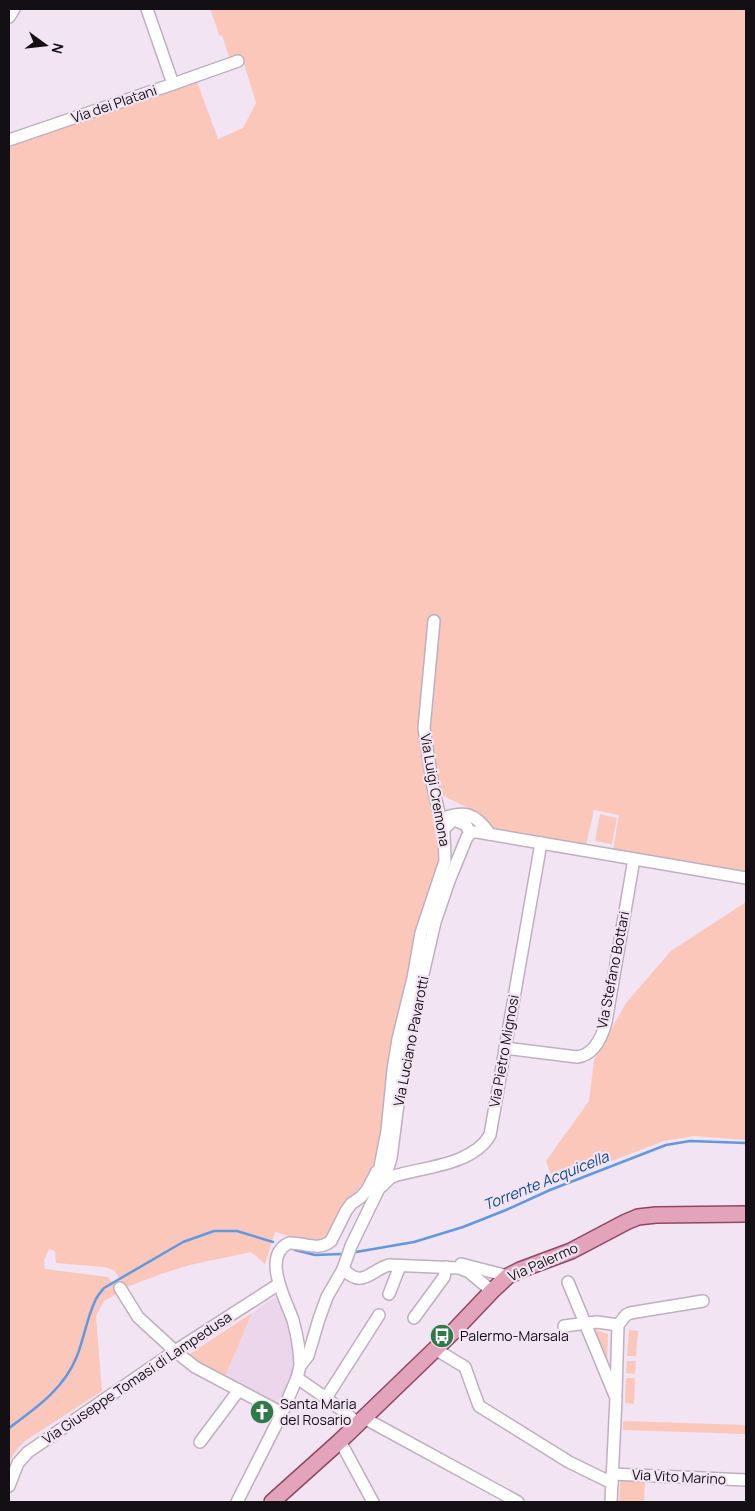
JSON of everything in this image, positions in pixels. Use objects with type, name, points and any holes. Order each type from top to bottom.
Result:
[{"type":"main road","name":"Via Palermo","points":[[272,1502],[340,1441],[436,1349],[508,1276],[571,1251],[626,1222],[638,1218],[656,1215],[746,1214]]},
{"type":"street","points":[[9,17],[14,9]]},
{"type":"street","name":"Via dei Platani","points":[[9,140],[173,84],[147,9]]},
{"type":"street","points":[[173,84],[238,61]]},
{"type":"street","name":"Via Luigi Cremona","points":[[377,1195],[398,1039],[425,919],[443,869],[445,854],[444,834],[424,728],[434,621]]},
{"type":"street","points":[[441,819],[453,814],[467,814],[480,822],[490,834]]},
{"type":"street","points":[[444,834],[448,824],[452,821],[457,821],[466,825],[470,834],[477,832],[490,834],[746,878]]},
{"type":"street","name":"Via Luciano Pavarotti","points":[[388,1176],[404,1058],[435,922],[454,866],[470,834]]},
{"type":"street","name":"Via Pietro Mignosi","points":[[377,1195],[388,1176],[467,1156],[483,1146],[490,1135],[541,843]]},
{"type":"street","name":"Via Stefano Bottari","points":[[505,1048],[577,1057],[586,1055],[596,1045],[606,1022],[634,859]]},
{"type":"street","name":"Via Luigi Cremona","points":[[300,1366],[296,1331],[279,1284],[276,1257],[282,1247],[289,1243],[319,1246],[328,1243],[351,1204],[361,1197],[371,1183],[381,1162]]},
{"type":"street","points":[[361,1197],[369,1198],[377,1195]]},
{"type":"street","points":[[237,1502],[298,1378],[300,1366],[308,1356],[325,1302],[332,1286],[343,1269],[351,1246],[377,1195]]},
{"type":"street","points":[[446,1267],[460,1264],[469,1265],[508,1276]]},
{"type":"street","points":[[343,1269],[348,1274],[360,1278],[370,1276],[380,1268],[389,1265],[463,1269],[492,1291]]},
{"type":"street","points":[[389,1294],[400,1266]]},
{"type":"street","points":[[414,1318],[444,1277],[446,1267]]},
{"type":"street","points":[[568,1282],[616,1398]]},
{"type":"street","name":"Via Giuseppe Tomasi di Lampedusa","points":[[9,1486],[18,1463],[28,1452],[279,1284]]},
{"type":"street","points":[[120,1288],[138,1317],[175,1352],[195,1367],[282,1413]]},
{"type":"street","points":[[611,1502],[618,1325],[630,1313],[703,1301]]},
{"type":"street","points":[[326,1398],[379,1315]]},
{"type":"street","points":[[564,1326],[597,1322],[618,1325]]},
{"type":"street","points":[[436,1349],[465,1367],[479,1406],[569,1462],[612,1479]]},
{"type":"street","points":[[298,1378],[361,1420],[518,1502]]},
{"type":"street","points":[[200,1442],[239,1390]]},
{"type":"street","points":[[340,1441],[373,1502]]},
{"type":"street","name":"Via Vito Marino","points":[[612,1479],[746,1480]]},
{"type":"shaded area","points":[[210,9],[746,9],[746,875],[613,850],[619,815],[594,810],[586,845],[490,828],[480,814],[440,794],[429,782],[431,805],[437,821],[441,863],[418,924],[412,951],[410,977],[388,1056],[389,1075],[382,1134],[376,1159],[363,1183],[347,1203],[327,1238],[320,1242],[310,1242],[275,1232],[265,1264],[251,1252],[190,1265],[127,1287],[114,1270],[104,1267],[56,1263],[55,1251],[49,1249],[44,1260],[45,1269],[108,1277],[114,1285],[117,1294],[104,1301],[96,1316],[102,1391],[25,1441],[9,1461],[9,144],[196,79],[218,139],[243,128],[256,103],[242,57],[230,60],[222,35],[219,36]]},
{"type":"shaded area","points":[[600,814],[617,818],[612,844],[595,841]]},
{"type":"shaded area","points":[[746,902],[746,1140],[694,1136],[664,1141],[554,1183],[546,1161],[589,1101],[594,1060],[626,1003],[671,951]]},
{"type":"shaded area","points":[[279,1294],[289,1320],[295,1361],[292,1377],[280,1407],[224,1379],[252,1313]]},
{"type":"shaded area","points":[[252,1313],[224,1379],[198,1367],[188,1355]]},
{"type":"shaded area","points":[[590,1328],[608,1334],[607,1365]]},
{"type":"shaded area","points":[[629,1330],[638,1331],[636,1356],[627,1356]]},
{"type":"shaded area","points":[[627,1361],[636,1361],[635,1374],[626,1373]]},
{"type":"shaded area","points":[[626,1378],[635,1378],[634,1404],[625,1403]]},
{"type":"shaded area","points":[[623,1421],[746,1425],[746,1434],[623,1430]]},
{"type":"shaded area","points":[[620,1481],[645,1482],[644,1502],[619,1502]]},
{"type":"waterway","name":"Torrente Acquicella","points":[[356,1252],[414,1242],[463,1227],[550,1190],[666,1145],[690,1141],[746,1143]]},
{"type":"waterway","name":"Torrente Acquicella","points":[[9,1428],[48,1397],[65,1378],[77,1356],[95,1301],[104,1288],[183,1242],[214,1231],[237,1231],[273,1242]]},
{"type":"waterway","name":"Torrente Acquicella","points":[[295,1250],[315,1255],[342,1254]]},
{"type":"place","name":"Palermo-Marsala","points":[[442,1336]]},
{"type":"place","name":"Santa Maria del Rosario","points":[[262,1412]]}]
